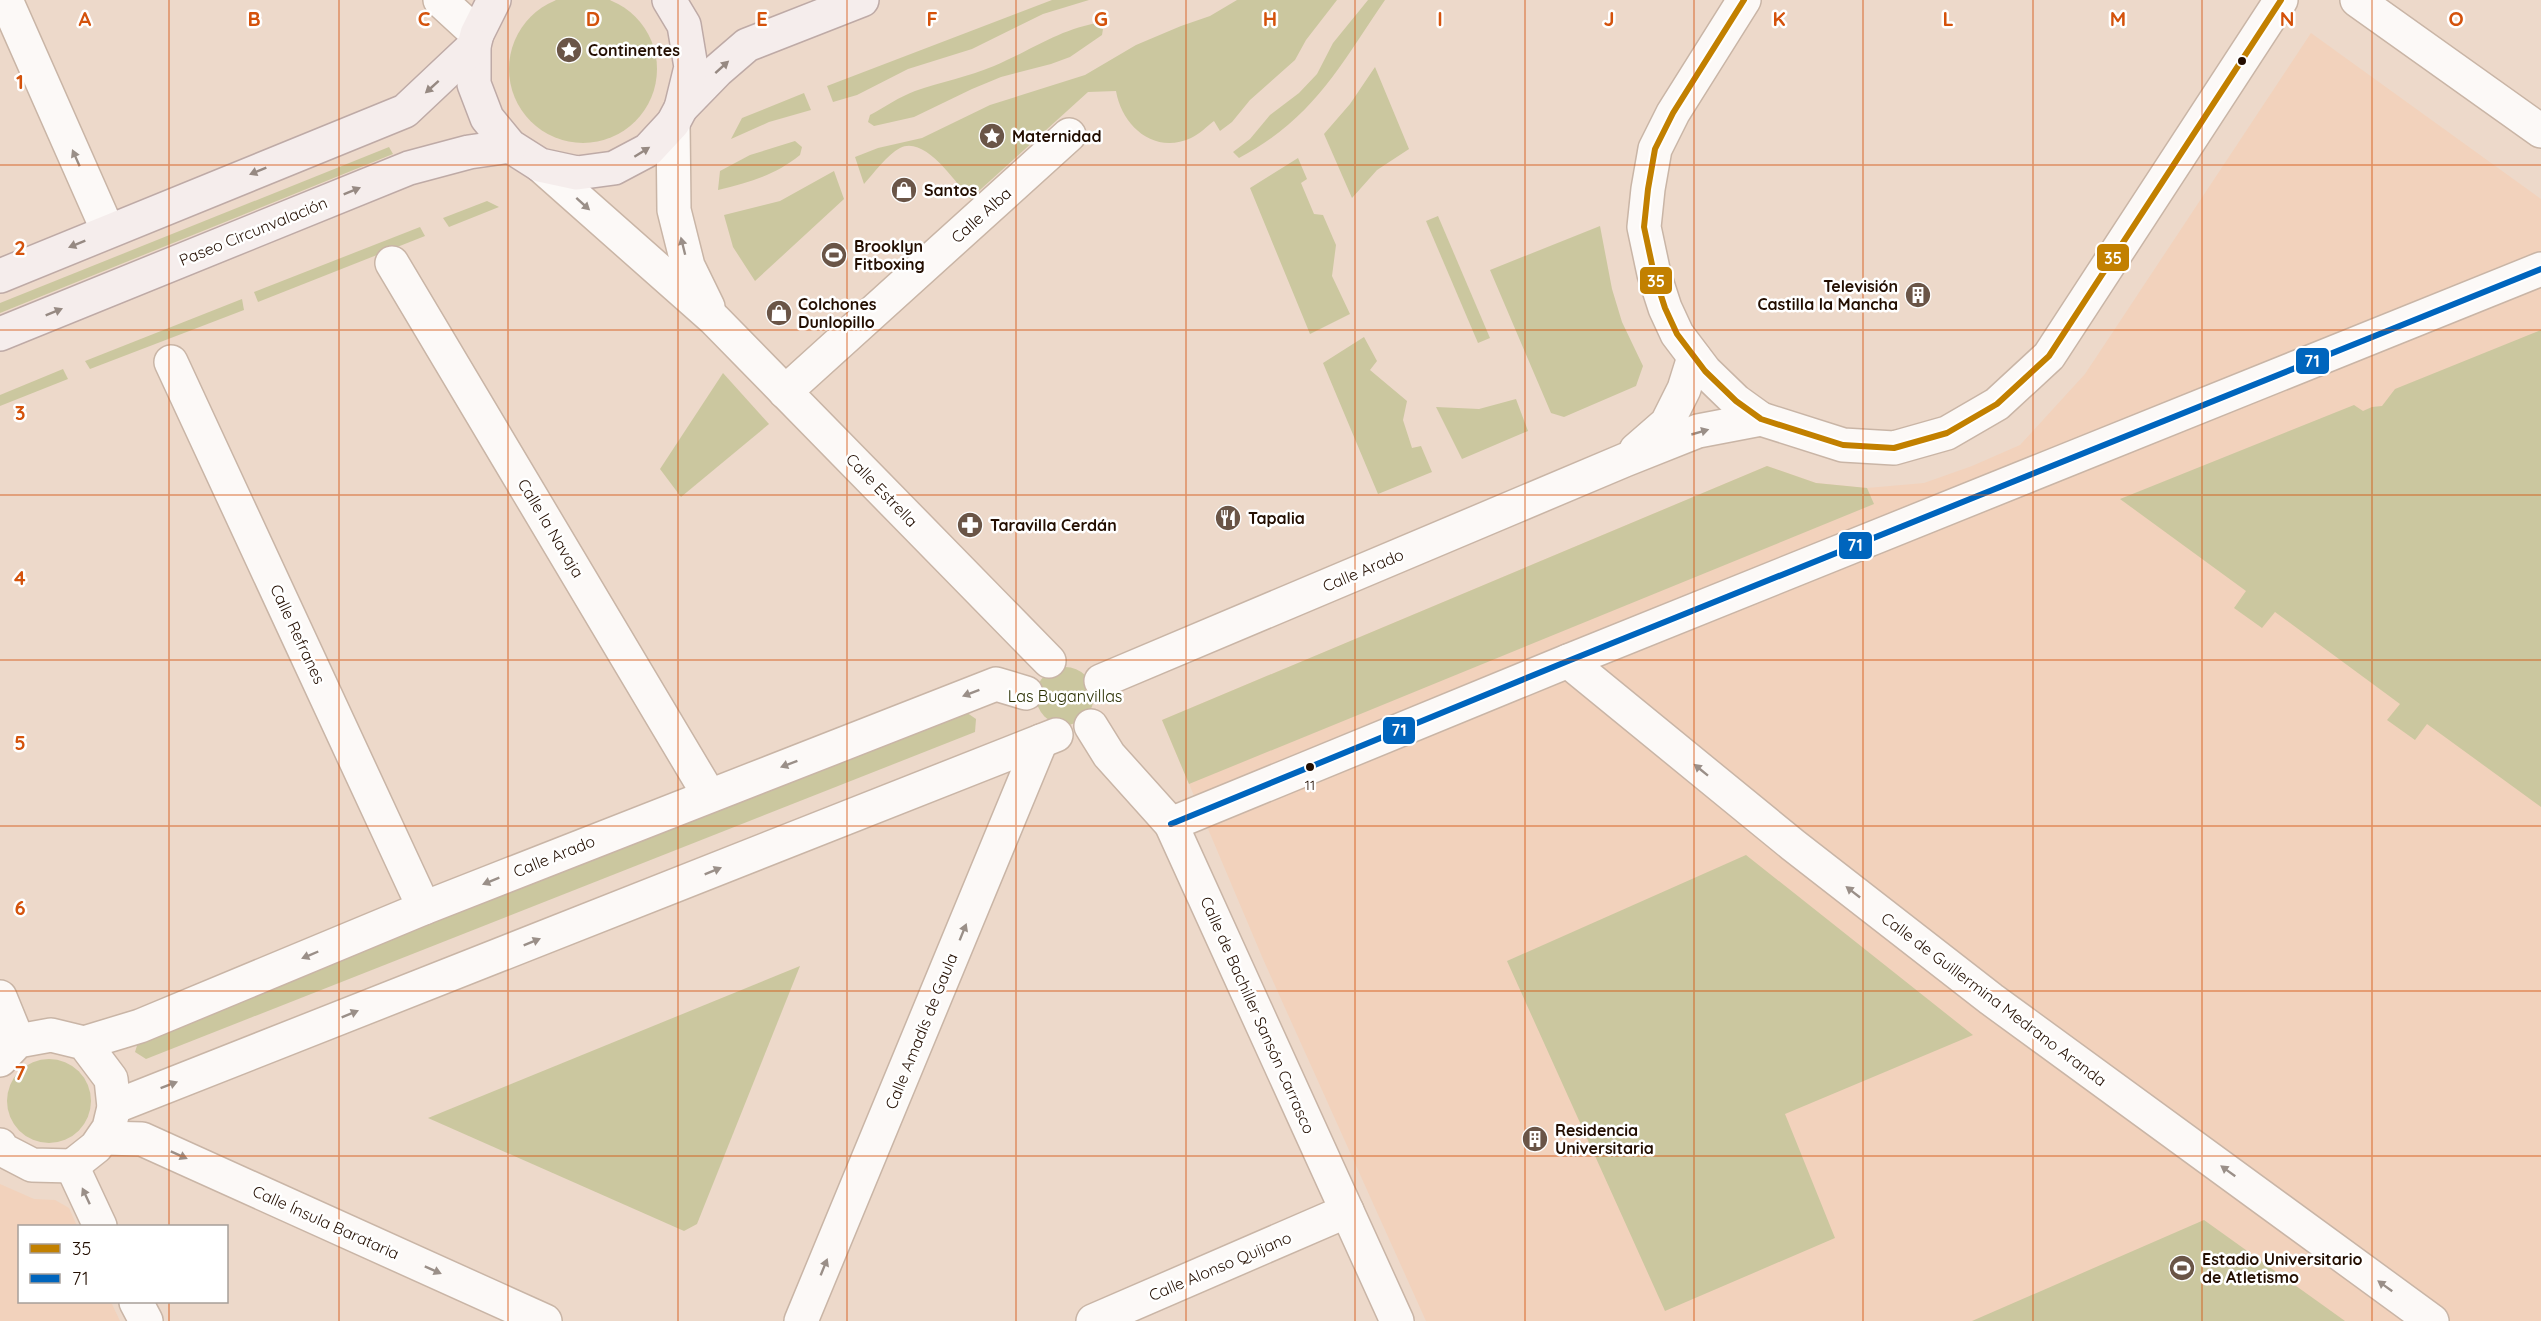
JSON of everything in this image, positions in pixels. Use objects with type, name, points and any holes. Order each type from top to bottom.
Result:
[{"type":"main road","points":[[0,276],[405,111],[476,40],[494,0]]},
{"type":"main road","points":[[669,0],[684,25],[691,67],[677,116]]},
{"type":"main road","points":[[476,40],[474,84],[487,118],[510,147],[540,165],[577,173],[614,168],[648,150],[718,70],[747,45],[862,0]]},
{"type":"main road","name":"Paseo Circunvalación","points":[[0,334],[409,168],[468,152],[510,147]]},
{"type":"street","points":[[441,0],[476,40]]},
{"type":"street","points":[[1744,0],[1672,113],[1655,149],[1644,227],[1654,274],[1665,308],[1677,334],[1705,371],[1728,394],[1761,419],[1843,446],[1893,448],[1947,433],[1997,404],[2049,356],[2281,0]]},
{"type":"street","points":[[2356,0],[2541,131]]},
{"type":"street","points":[[6,9],[108,231]]},
{"type":"street","name":"Calle Estrella","points":[[677,116],[674,210],[688,266],[714,319]]},
{"type":"street","name":"Calle Alba","points":[[785,392],[1069,135]]},
{"type":"street","name":"Calle Estrella","points":[[540,165],[714,319],[1049,661]]},
{"type":"street","name":"Calle la Navaja","points":[[392,262],[709,795]]},
{"type":"street","points":[[1171,824],[1568,661],[2541,269]]},
{"type":"street","name":"Calle Arado","points":[[1625,460],[1666,423],[1684,389],[1694,357]]},
{"type":"street","name":"Calle Refranes","points":[[171,362],[424,908]]},
{"type":"street","name":"Calle Arado","points":[[1101,681],[1698,431],[1761,419]]},
{"type":"street","points":[[114,1107],[1049,738],[1070,736],[1091,726],[1104,704],[1101,681],[1087,664],[1074,658],[1049,661],[1029,682],[1026,693],[1033,719],[1049,738]]},
{"type":"street","name":"Calle de Guillermina Medrano Aranda","points":[[1568,661],[1793,845],[1991,999],[2432,1321]]},
{"type":"street","name":"Calle Arado","points":[[84,1043],[140,1026],[424,908],[996,684],[1026,693]]},
{"type":"street","name":"Calle de Bachiller Sansón Carrasco","points":[[1091,726],[1109,755],[1171,824],[1397,1321]]},
{"type":"street","name":"Calle Amadís de Gaula","points":[[801,1321],[1049,738]]},
{"type":"street","points":[[0,997],[9,1050],[51,1035],[84,1043],[111,1079],[114,1107],[109,1128],[103,1138],[96,1147],[72,1166],[32,1165],[1,1149]]},
{"type":"street","name":"Calle Ínsula Barataria","points":[[103,1138],[142,1139],[545,1321]]},
{"type":"street","points":[[72,1166],[99,1225]]},
{"type":"street","name":"Calle Alonso Quijano","points":[[1093,1321],[1347,1211]]},
{"type":"street","points":[[137,1303],[146,1321]]},
{"type":"shaded area","points":[[2311,33],[2541,199],[2541,1321],[1426,1321],[1263,959],[1162,720],[1767,466],[1816,483],[1867,488],[1924,483],[1972,466],[2020,445],[2085,374]]},
{"type":"shaded area","points":[[0,1184],[34,1199],[55,1200],[69,1208],[77,1225],[18,1225],[18,1303],[111,1303],[120,1321],[0,1321]]},
{"type":"green space","points":[[558,-1],[608,-1],[624,7],[636,16],[645,28],[656,54],[656,84],[645,110],[636,122],[624,131],[598,142],[568,142],[542,131],[530,122],[521,110],[510,84],[510,54],[521,28],[530,16]]},
{"type":"green space","points":[[1052,0],[1089,0],[1043,14],[972,49],[908,69],[857,95],[833,102],[827,86]]},
{"type":"green space","points":[[1237,0],[1337,0],[1306,40],[1295,60],[1250,100],[1232,122],[1220,131],[1214,121],[1191,138],[1165,143],[1153,140],[1142,134],[1125,116],[1116,91],[1088,92],[970,199],[948,172],[929,154],[920,148],[910,146],[900,148],[890,155],[864,184],[855,157],[878,148],[922,138],[990,105],[1085,75],[1136,45],[1210,16]]},
{"type":"green space","points":[[1368,0],[1385,0],[1323,89],[1287,126],[1239,158],[1233,152],[1250,139],[1270,115],[1299,93],[1317,74],[1333,43]]},
{"type":"green space","points":[[1096,23],[1103,29],[1102,35],[1070,57],[1001,77],[914,117],[874,126],[868,122],[870,115],[909,93],[984,70],[1055,36]]},
{"type":"green space","points":[[1375,67],[1409,149],[1377,170],[1352,198],[1324,134],[1350,104]]},
{"type":"green space","points":[[804,93],[811,110],[769,122],[731,139],[742,118]]},
{"type":"green space","points":[[795,141],[802,147],[800,155],[781,168],[761,177],[718,190],[720,171],[750,155]]},
{"type":"green space","points":[[389,147],[393,154],[0,313],[0,303]]},
{"type":"green space","points":[[1298,158],[1307,179],[1301,183],[1314,214],[1323,215],[1336,245],[1332,276],[1350,314],[1310,334],[1250,188]]},
{"type":"green space","points":[[834,171],[844,199],[755,281],[733,247],[724,215],[780,201]]},
{"type":"green space","points":[[487,201],[499,207],[449,227],[443,218]]},
{"type":"green space","points":[[1438,216],[1490,338],[1478,343],[1426,221]]},
{"type":"green space","points":[[1600,226],[1612,289],[1622,322],[1643,366],[1636,386],[1564,417],[1551,413],[1490,270]]},
{"type":"green space","points":[[420,227],[425,236],[258,302],[254,292]]},
{"type":"green space","points":[[242,299],[244,310],[90,369],[85,361]]},
{"type":"green space","points":[[2541,330],[2541,807],[2427,724],[2415,740],[2387,720],[2400,704],[2275,612],[2262,628],[2234,608],[2246,591],[2120,499],[2354,405],[2363,411],[2382,406],[2395,389]]},
{"type":"green space","points":[[1364,337],[1377,361],[1370,370],[1407,401],[1403,420],[1412,448],[1421,446],[1432,472],[1378,494],[1323,363]]},
{"type":"green space","points":[[63,369],[68,379],[0,406],[0,395]]},
{"type":"green space","points":[[723,373],[769,424],[681,497],[660,469]]},
{"type":"green space","points":[[1516,399],[1528,431],[1462,459],[1436,407],[1479,409]]},
{"type":"green space","points":[[1767,466],[1816,483],[1867,488],[1874,504],[1189,784],[1162,720]]},
{"type":"green space","name":"Las Buganvillas","points":[[1059,667],[1071,667],[1086,675],[1094,690],[1094,702],[1086,717],[1071,725],[1059,725],[1044,717],[1036,702],[1036,690],[1044,675]]},
{"type":"green space","points":[[963,710],[976,719],[975,732],[146,1059],[135,1052],[139,1039]]},
{"type":"green space","points":[[1746,855],[1973,1035],[1785,1114],[1835,1238],[1665,1311],[1507,961]]},
{"type":"green space","points":[[800,966],[697,1224],[684,1231],[428,1118]]},
{"type":"green space","points":[[49,1059],[65,1062],[79,1071],[88,1085],[91,1101],[88,1117],[79,1131],[65,1140],[49,1143],[33,1140],[19,1131],[10,1117],[7,1101],[10,1085],[19,1071],[33,1062]]},
{"type":"green space","name":"Estadio Universitario de Atletismo","points":[[2204,1220],[2345,1321],[1972,1321]]},
{"type":"transit line","name":"35","points":[[1744,0],[1673,113],[1655,149],[1644,227],[1654,274],[1665,308],[1677,334],[1705,371],[1736,401],[1761,419],[1843,445],[1894,448],[1947,433],[1997,404],[2049,356],[2281,0]]},
{"type":"transit line","name":"71","points":[[1171,824],[1568,661],[2541,269]]},
{"type":"place","name":"Continentes","points":[[569,50]]},
{"type":"place","name":"Maternidad","points":[[992,136]]},
{"type":"place","name":"Santos","points":[[904,190]]},
{"type":"place","name":"Brooklyn Fitboxing","points":[[834,255]]},
{"type":"place","name":"Televisión Castilla la Mancha","points":[[1918,295]]},
{"type":"place","name":"Colchones Dunlopillo","points":[[779,313]]},
{"type":"place","name":"Tapalia","points":[[1228,518]]},
{"type":"place","name":"Taravilla Cerdán","points":[[970,525]]},
{"type":"place","name":"11","points":[[1310,767]]},
{"type":"place","name":"Residencia Universitaria","points":[[1535,1139]]},
{"type":"place","name":"Estadio Universitario de Atletismo","points":[[2182,1268]]}]
